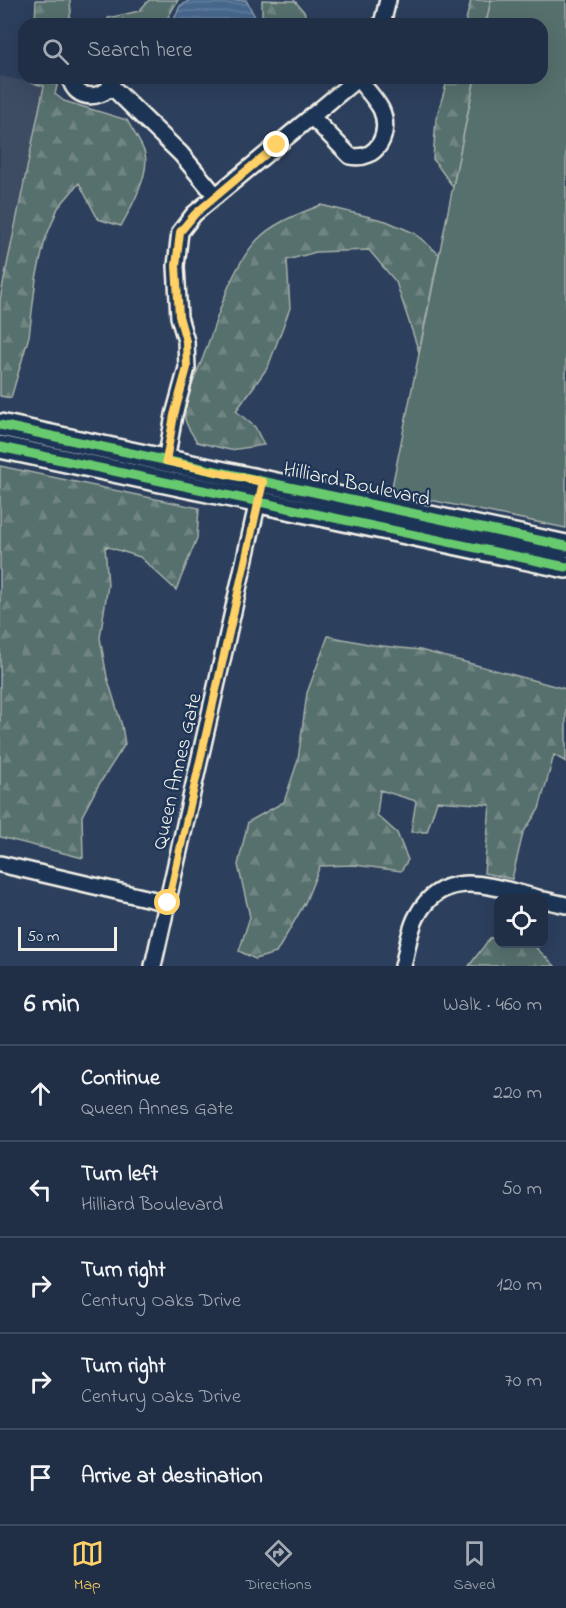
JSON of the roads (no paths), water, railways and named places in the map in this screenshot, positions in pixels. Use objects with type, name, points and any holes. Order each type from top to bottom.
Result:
[{"type":"main road","name":"Hilliard Boulevard","points":[[0,425],[166,461],[260,492],[566,567]]},
{"type":"main road","name":"Hilliard Boulevard","points":[[0,447],[566,546]]},
{"type":"street","points":[[384,18],[388,0]]},
{"type":"street","points":[[73,84],[76,90],[85,96],[95,97],[109,89],[111,84]]},
{"type":"street","points":[[115,84],[181,154],[216,196]]},
{"type":"street","points":[[166,461],[174,415],[187,368],[186,341],[179,316],[176,266],[180,232],[195,214],[351,84]]},
{"type":"street","points":[[311,116],[350,156],[357,158],[374,152],[382,139],[383,121],[381,110],[362,84]]},
{"type":"street","name":"Queen Annes Gate","points":[[153,966],[260,492]]},
{"type":"street","points":[[0,864],[168,903]]},
{"type":"street","points":[[403,966],[416,917],[432,897],[454,884],[476,883],[521,894]]},
{"type":"street","points":[[548,901],[566,905]]}]
